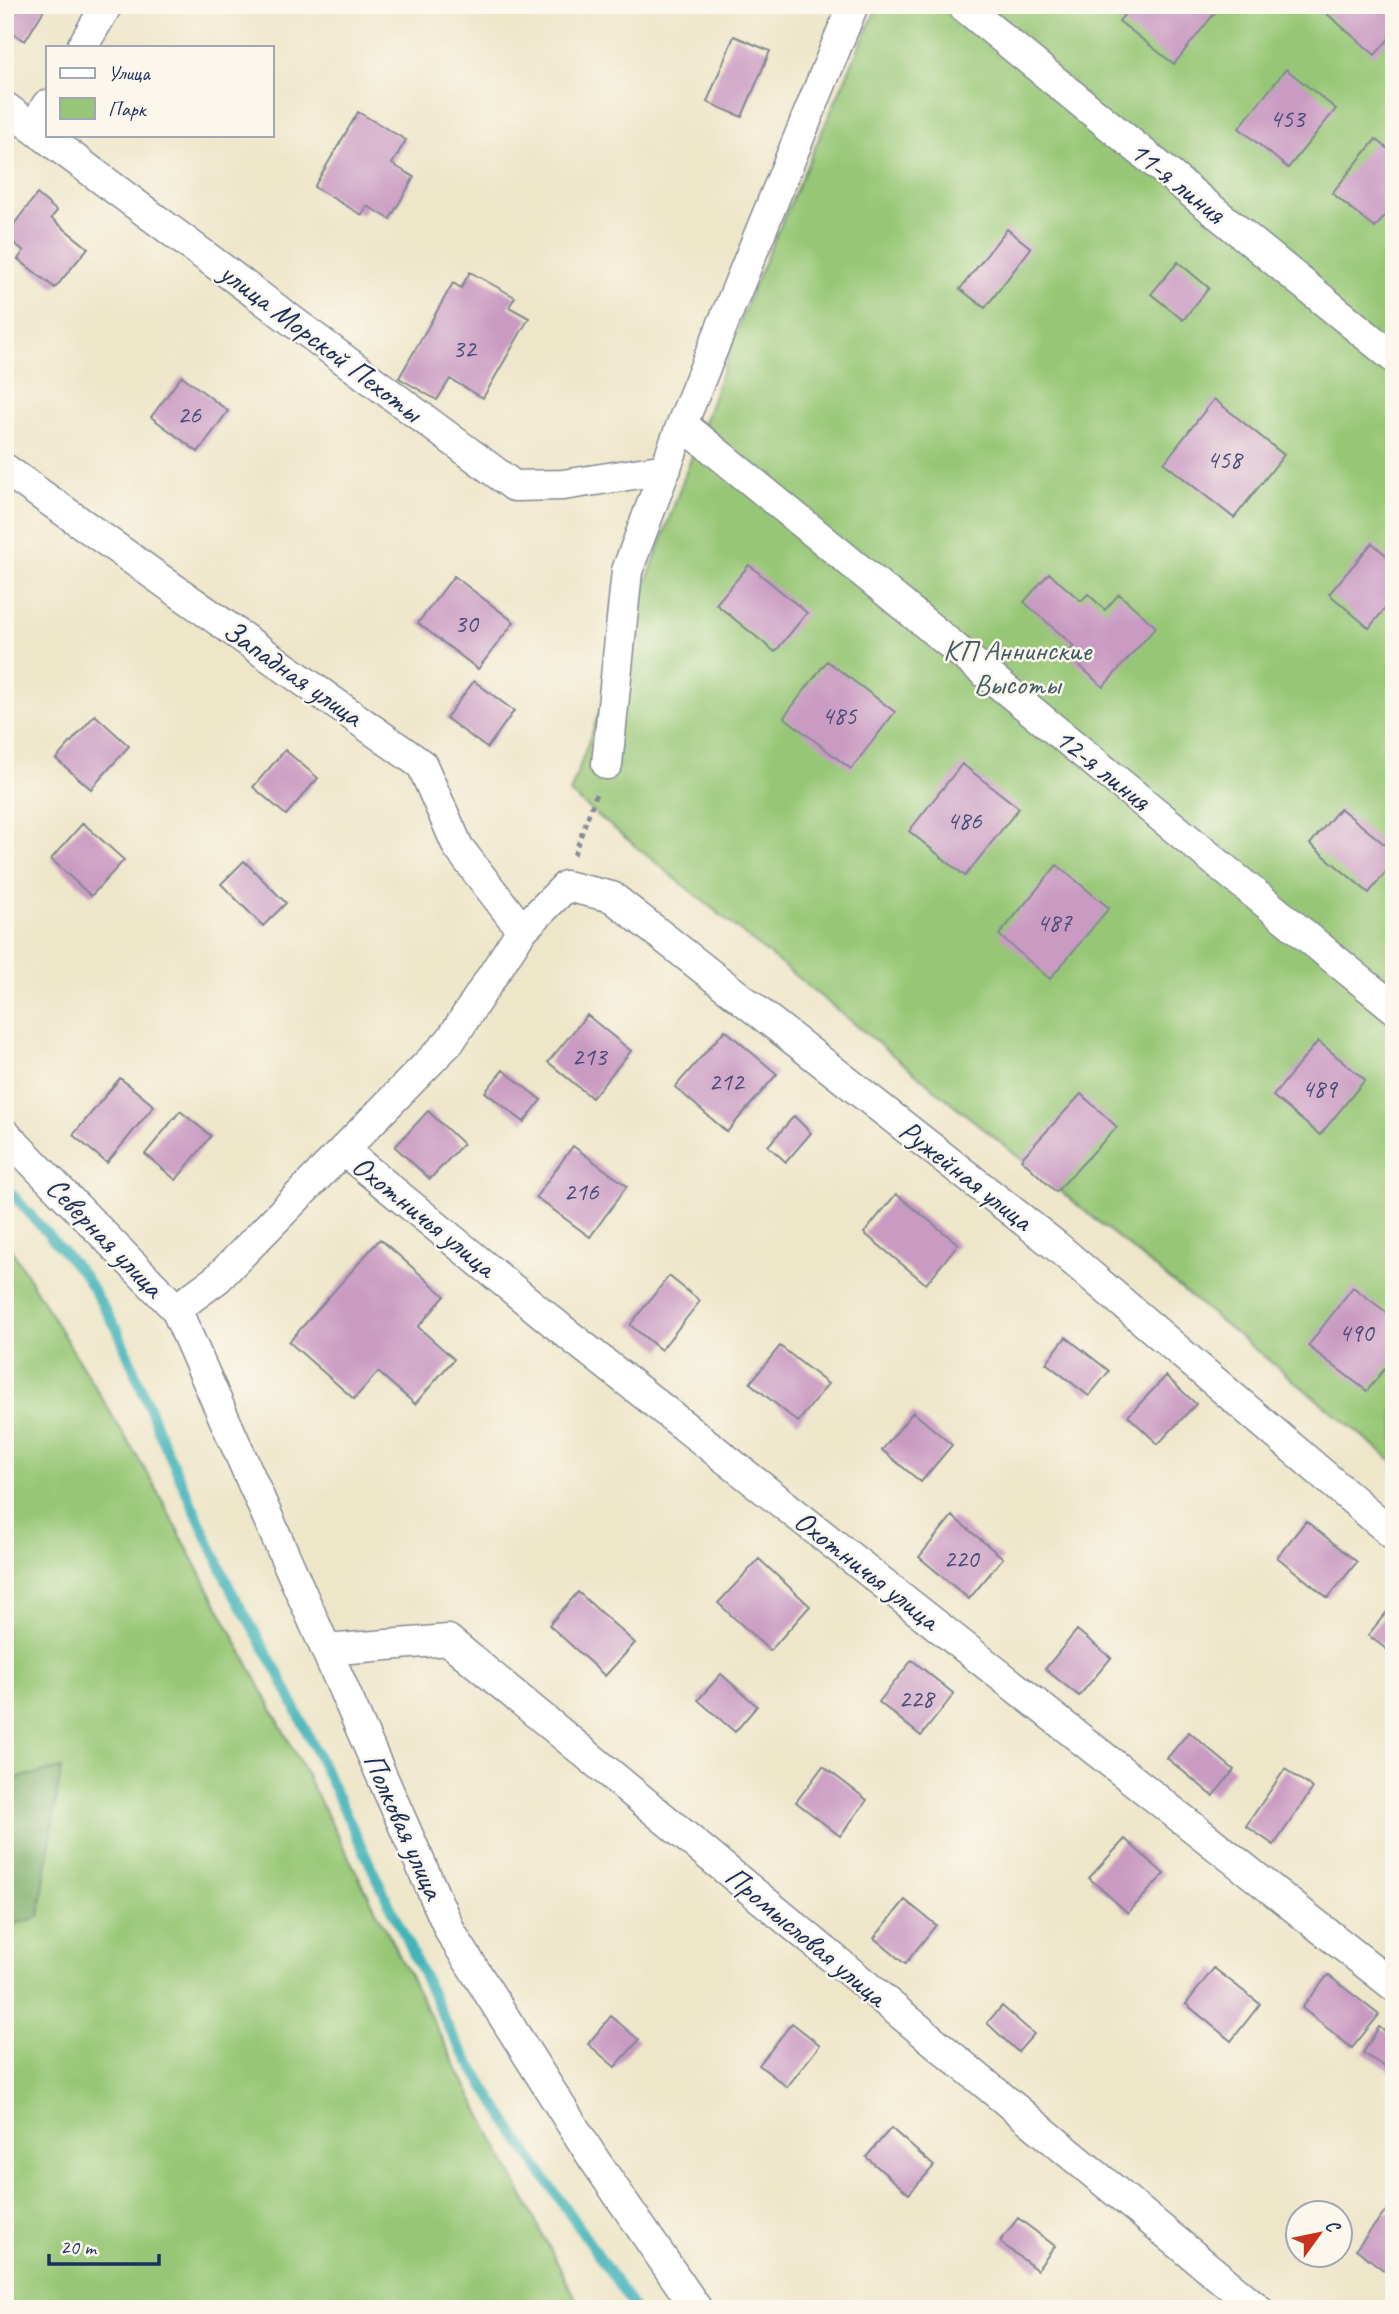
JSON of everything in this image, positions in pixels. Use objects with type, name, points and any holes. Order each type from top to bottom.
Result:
[{"type":"street","points":[[83,46],[107,5]]},
{"type":"street","points":[[607,764],[627,571],[682,424],[853,5]]},
{"type":"street","name":"11-я линия","points":[[962,5],[1394,358]]},
{"type":"street","name":"улица Морской Пехоты","points":[[5,107],[41,116]]},
{"type":"street","name":"улица Морской Пехоты","points":[[67,136],[514,486],[563,485],[666,469]]},
{"type":"street","name":"12-я линия","points":[[682,424],[1394,1008]]},
{"type":"street","name":"Западная улица","points":[[5,469],[422,765],[457,847],[522,930]]},
{"type":"street","points":[[176,1309],[217,1279],[450,1041],[522,930],[566,886]]},
{"type":"street","name":"Ружейная улица","points":[[566,886],[612,897],[1055,1245],[1394,1535]]},
{"type":"street","name":"Северная улица","points":[[5,1134],[176,1309]]},
{"type":"street","name":"Охотничья улица","points":[[343,1150],[576,1340],[1394,1986]]},
{"type":"street","name":"Полковая улица","points":[[176,1309],[452,1933],[593,2158],[696,2309]]},
{"type":"street","name":"Промысловая улица","points":[[326,1650],[447,1640],[1258,2309]]},
{"type":"path","points":[[566,886],[581,832],[607,764]]},
{"type":"green space","name":"КП Аннинские Высоты","points":[[878,5],[1394,5],[1394,1462],[570,793],[752,290]]},
{"type":"green space","points":[[5,1239],[151,1479],[581,2309],[5,2309],[5,1927],[39,1916],[61,1768],[5,1781]]},
{"type":"green space","points":[[61,1768],[39,1917],[5,1927],[5,1781]]},
{"type":"building","points":[[5,5],[47,5],[25,41],[5,28]]},
{"type":"building","points":[[1132,5],[1221,5],[1174,64],[1119,21]]},
{"type":"building","points":[[1332,5],[1393,5],[1394,33],[1375,55],[1326,13]]},
{"type":"building","points":[[734,36],[770,51],[742,117],[707,102]]},
{"type":"building","points":[[1286,69],[1336,109],[1288,168],[1239,128]]},
{"type":"building","points":[[358,112],[406,140],[392,164],[414,177],[390,219],[367,206],[362,215],[314,187]]},
{"type":"building","points":[[1376,139],[1394,154],[1394,205],[1375,228],[1332,193]]},
{"type":"building","points":[[37,194],[57,211],[51,218],[88,248],[55,288],[18,259],[24,251],[5,236]]},
{"type":"building","points":[[1007,229],[1031,248],[985,308],[960,289]]},
{"type":"building","points":[[1178,262],[1209,288],[1183,320],[1151,294]]},
{"type":"building","points":[[470,272],[515,297],[509,307],[529,318],[483,398],[450,379],[437,400],[399,378],[453,283],[461,288]]},
{"type":"building","points":[[182,376],[228,411],[198,452],[151,417]]},
{"type":"building","points":[[1214,399],[1284,455],[1234,518],[1164,463]]},
{"type":"building","points":[[1372,543],[1394,562],[1394,598],[1369,628],[1329,594]]},
{"type":"building","points":[[749,565],[807,613],[775,652],[716,604]]},
{"type":"building","points":[[1049,573],[1081,601],[1088,594],[1105,610],[1119,594],[1156,627],[1103,687],[1067,654],[1074,646],[1024,602]]},
{"type":"building","points":[[454,576],[514,622],[478,669],[418,623]]},
{"type":"building","points":[[827,661],[895,712],[851,769],[784,717]]},
{"type":"building","points":[[474,681],[514,711],[487,748],[446,718]]},
{"type":"building","points":[[95,715],[129,746],[91,789],[56,759]]},
{"type":"building","points":[[285,750],[318,778],[286,815],[253,787]]},
{"type":"building","points":[[962,764],[1019,808],[965,876],[909,831]]},
{"type":"building","points":[[1340,808],[1394,852],[1394,862],[1369,893],[1310,844]]},
{"type":"building","points":[[83,823],[124,860],[91,896],[51,859]]},
{"type":"building","points":[[244,861],[286,903],[263,926],[221,884]]},
{"type":"building","points":[[1057,865],[1109,908],[1050,979],[999,935]]},
{"type":"building","points":[[587,1015],[631,1051],[592,1098],[548,1062]]},
{"type":"building","points":[[725,1030],[777,1074],[727,1132],[675,1087]]},
{"type":"building","points":[[1318,1041],[1365,1080],[1320,1135],[1273,1096]]},
{"type":"building","points":[[503,1070],[541,1100],[524,1122],[485,1092]]},
{"type":"building","points":[[120,1078],[154,1106],[107,1163],[73,1135]]},
{"type":"building","points":[[1081,1094],[1117,1127],[1056,1192],[1021,1159]]},
{"type":"building","points":[[180,1111],[211,1136],[176,1180],[145,1154]]},
{"type":"building","points":[[428,1111],[463,1144],[430,1179],[395,1147]]},
{"type":"building","points":[[794,1116],[811,1133],[786,1162],[768,1146]]},
{"type":"building","points":[[573,1146],[627,1186],[590,1237],[536,1197]]},
{"type":"building","points":[[896,1194],[958,1244],[926,1284],[864,1233]]},
{"type":"building","points":[[380,1239],[445,1296],[418,1327],[454,1359],[415,1404],[378,1372],[354,1399],[289,1342]]},
{"type":"building","points":[[669,1276],[700,1301],[661,1350],[630,1325]]},
{"type":"building","points":[[1353,1287],[1394,1318],[1394,1357],[1367,1391],[1308,1346]]},
{"type":"building","points":[[1066,1337],[1109,1371],[1089,1396],[1046,1363]]},
{"type":"building","points":[[780,1346],[828,1384],[798,1422],[750,1383]]},
{"type":"building","points":[[1166,1376],[1196,1404],[1158,1444],[1128,1416]]},
{"type":"building","points":[[913,1412],[952,1445],[921,1482],[882,1450]]},
{"type":"building","points":[[952,1516],[1003,1558],[969,1599],[919,1557]]},
{"type":"building","points":[[1306,1521],[1357,1562],[1328,1598],[1277,1557]]},
{"type":"building","points":[[759,1559],[810,1606],[770,1651],[718,1603]]},
{"type":"building","points":[[578,1592],[635,1643],[605,1676],[549,1625]]},
{"type":"building","points":[[1394,1603],[1394,1655],[1368,1635]]},
{"type":"building","points":[[1077,1630],[1111,1658],[1079,1696],[1045,1669]]},
{"type":"building","points":[[912,1660],[954,1694],[921,1736],[879,1702]]},
{"type":"building","points":[[721,1674],[757,1706],[735,1732],[698,1700]]},
{"type":"building","points":[[1189,1732],[1234,1770],[1213,1796],[1167,1758]]},
{"type":"building","points":[[823,1766],[867,1800],[840,1836],[796,1802]]},
{"type":"building","points":[[1285,1769],[1313,1788],[1274,1845],[1246,1826]]},
{"type":"building","points":[[1125,1839],[1164,1874],[1128,1913],[1089,1878]]},
{"type":"building","points":[[905,1900],[936,1925],[905,1964],[874,1938]]},
{"type":"building","points":[[1214,1968],[1260,2004],[1231,2041],[1186,2004]]},
{"type":"building","points":[[1328,1975],[1379,2015],[1352,2048],[1302,2008]]},
{"type":"building","points":[[1002,2006],[1034,2034],[1018,2052],[987,2023]]},
{"type":"building","points":[[611,2016],[639,2040],[615,2067],[588,2044]]},
{"type":"building","points":[[792,2023],[820,2045],[787,2087],[759,2065]]},
{"type":"building","points":[[1379,2027],[1394,2037],[1394,2073],[1363,2053]]},
{"type":"building","points":[[891,2128],[934,2166],[909,2194],[866,2157]]},
{"type":"building","points":[[1386,2211],[1394,2217],[1394,2278],[1356,2249]]},
{"type":"building","points":[[1018,2218],[1055,2246],[1037,2270],[1000,2242]]},
{"type":"waterway","points":[[5,1186],[84,1275],[118,1331],[161,1437],[230,1588],[279,1674],[451,2033],[514,2133],[635,2309]]}]
